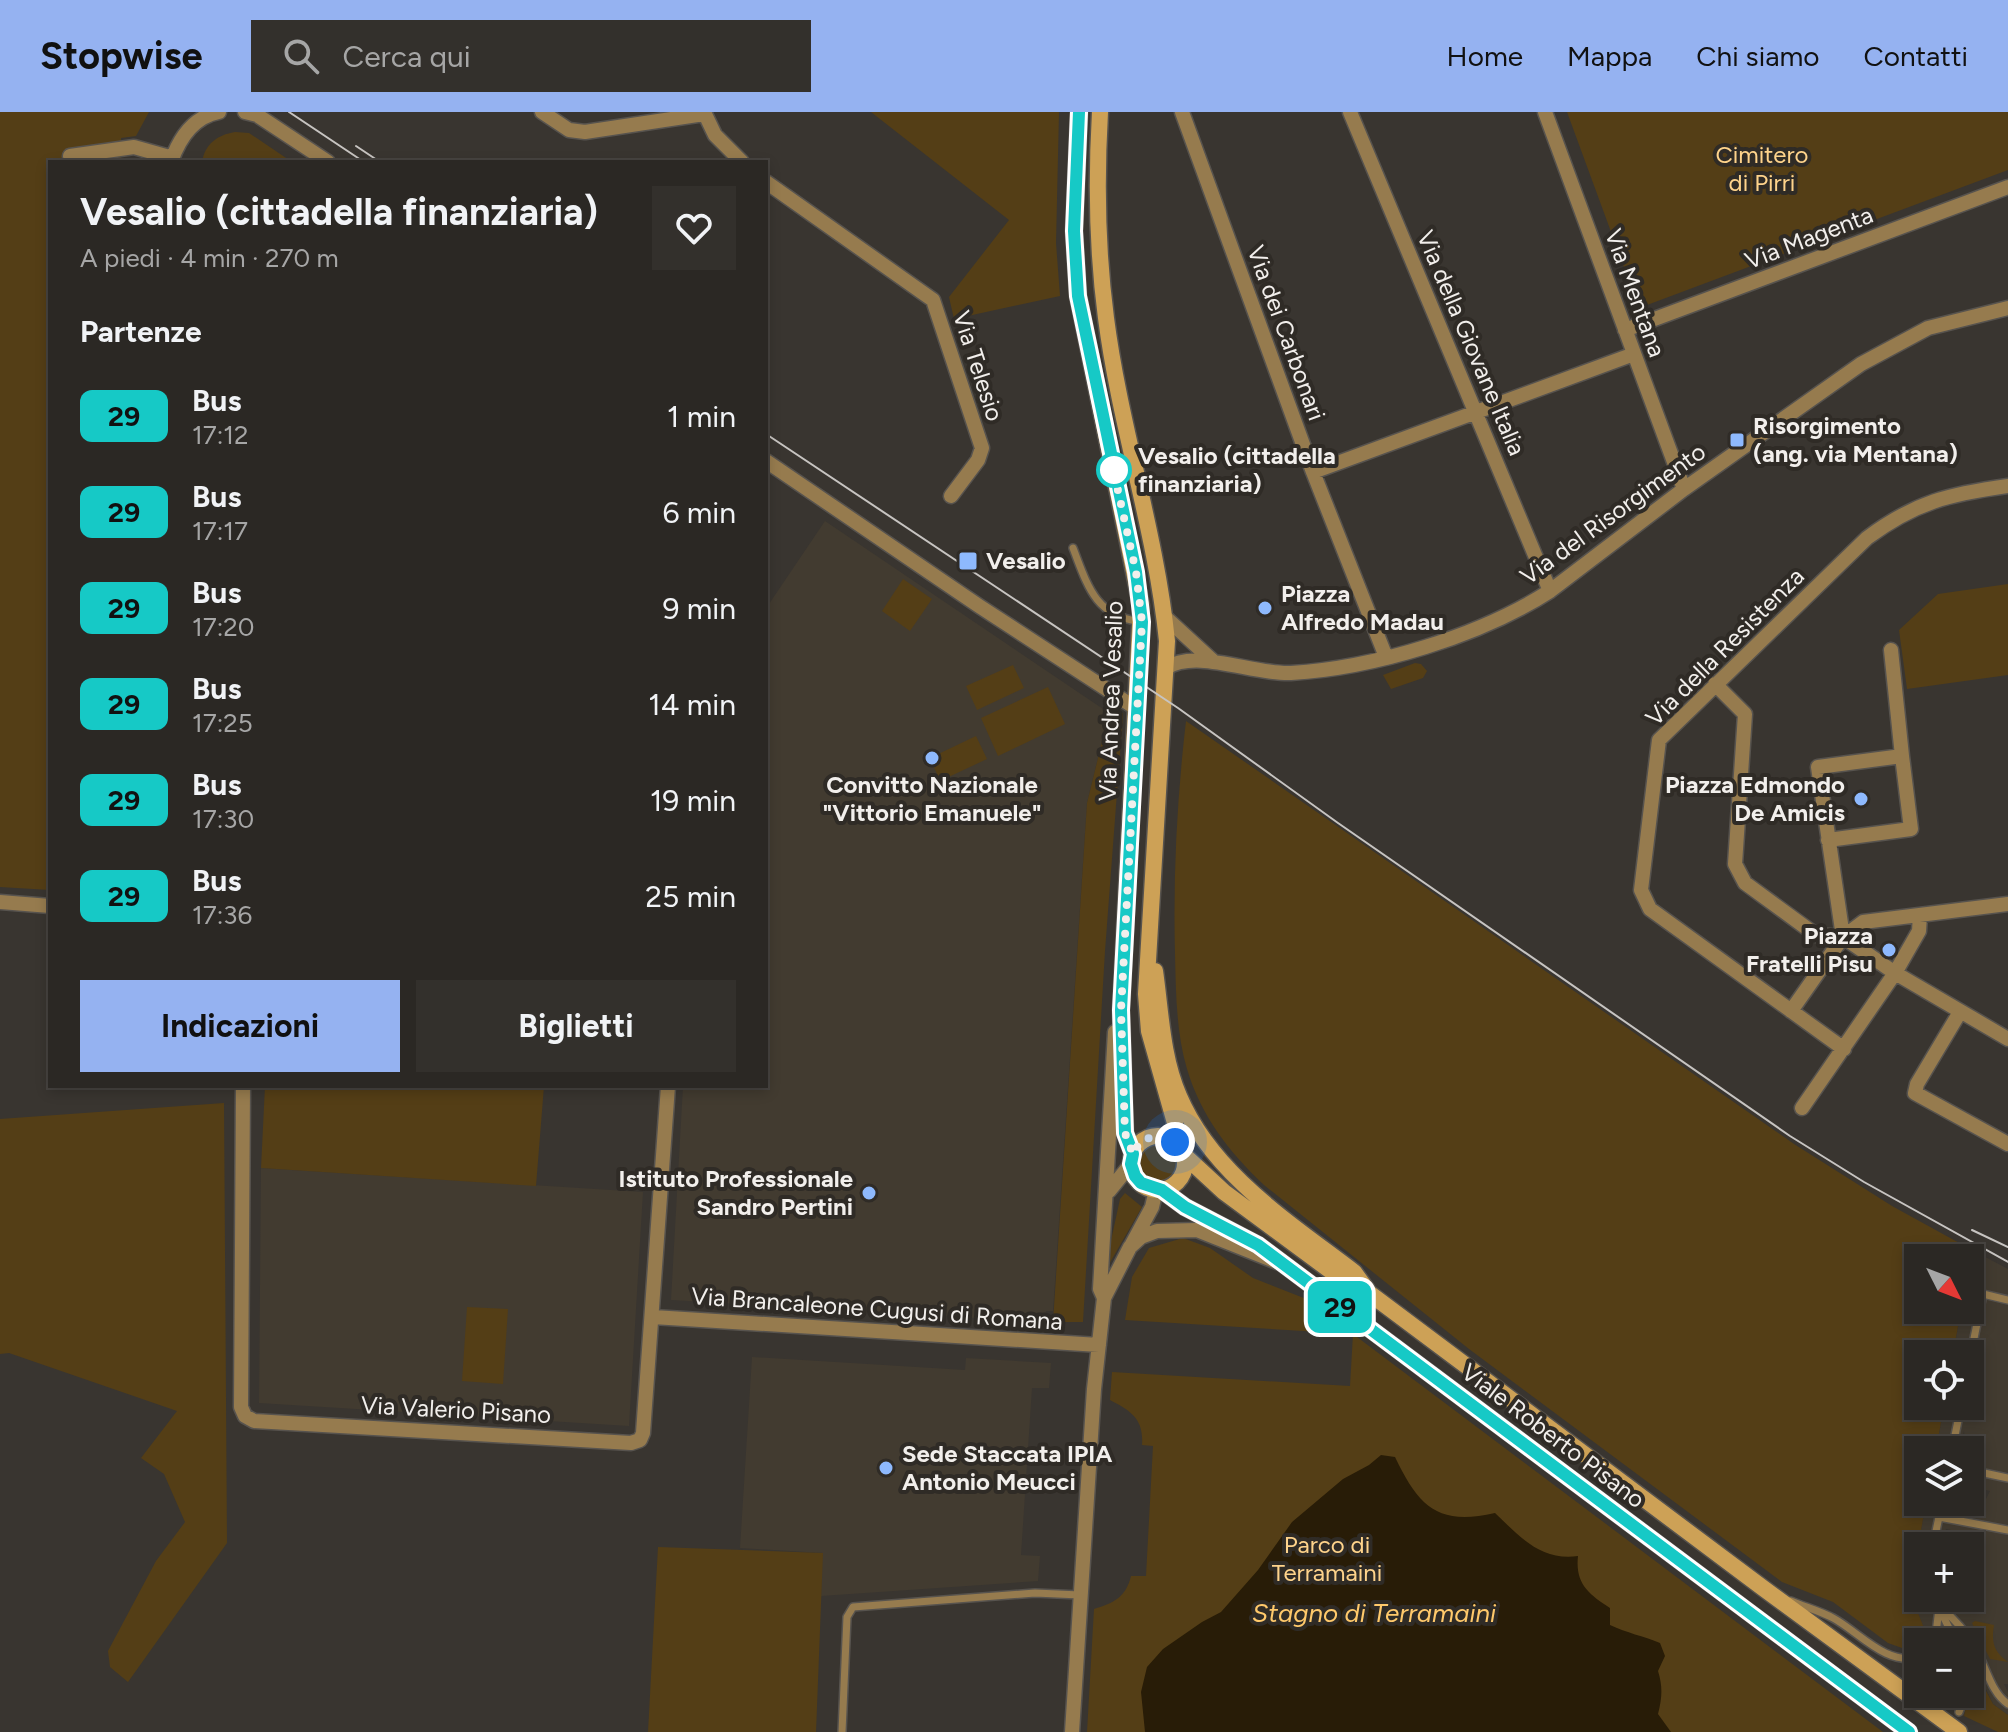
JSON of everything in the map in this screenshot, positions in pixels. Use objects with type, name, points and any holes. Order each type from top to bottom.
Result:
[{"type":"main road","name":"Via Andrea Vesalio","points":[[1079,112],[1074,218],[1078,296],[1136,572],[1142,622],[1121,1010],[1125,1133],[1132,1159]]},
{"type":"main road","name":"Via Andrea Vesalio","points":[[1100,112],[1098,238],[1106,321],[1165,617],[1166,668],[1146,994],[1149,1031],[1180,1149]]},
{"type":"main road","name":"Via Andrea Vesalio","points":[[1151,941],[1162,1034],[1179,1097],[1201,1136],[1223,1163]]},
{"type":"main road","points":[[1150,1137],[1167,1137],[1180,1149],[1184,1173],[1179,1181],[1159,1190],[1141,1183],[1135,1176],[1132,1159],[1142,1141],[1150,1137]]},
{"type":"main road","name":"Viale Roberto Pisano","points":[[1180,1149],[1224,1192],[1347,1283],[1369,1293],[1959,1732]]},
{"type":"main road","name":"Viale Roberto Pisano","points":[[1223,1163],[1281,1216],[1354,1272],[1369,1293]]},
{"type":"main road","name":"Viale Roberto Pisano","points":[[1159,1190],[1258,1245],[1909,1732]]},
{"type":"street","points":[[70,156],[134,147],[172,160],[177,145],[191,126],[209,114],[219,112]]},
{"type":"street","points":[[245,112],[257,115],[325,160]]},
{"type":"street","points":[[542,112],[569,130],[585,132],[704,113],[715,135],[740,160]]},
{"type":"street","name":"Via dei Carbonari","points":[[1182,112],[1313,472],[1386,657]]},
{"type":"street","name":"Via della Giovane Italia","points":[[1350,112],[1550,591]]},
{"type":"street","name":"Via Mentana","points":[[1545,112],[1684,489]]},
{"type":"street","name":"Via Telesio","points":[[768,183],[933,300],[982,448],[978,460],[951,496]]},
{"type":"street","name":"Via Magenta","points":[[1625,330],[2008,187]]},
{"type":"street","name":"Via del Risorgimento","points":[[1166,668],[1177,661],[1214,662],[1287,673],[1341,668],[1432,646],[1533,602],[1550,591],[1684,489],[1861,364],[1928,328],[2008,308]]},
{"type":"street","points":[[1313,472],[1634,354]]},
{"type":"street","points":[[768,462],[1137,709]]},
{"type":"street","name":"Via della Resistenza","points":[[1844,1049],[1650,909],[1641,890],[1659,740],[1867,538],[1894,518],[1954,493],[2008,486]]},
{"type":"street","points":[[1165,617],[1214,662]]},
{"type":"street","points":[[1828,840],[1911,829],[1891,650]]},
{"type":"street","points":[[1715,684],[1745,714],[1735,864],[1745,883],[1816,935],[1843,937],[1895,973],[2008,1039]]},
{"type":"street","points":[[1843,937],[1818,767],[1902,756]]},
{"type":"street","points":[[0,902],[48,906]]},
{"type":"street","points":[[1791,1011],[1843,937],[1863,922],[2008,904]]},
{"type":"street","points":[[1802,1108],[1895,973],[1919,931],[1920,915]]},
{"type":"street","name":"Via Andrea Vesalio","points":[[1104,1298],[1100,1289],[1115,1023],[1121,1010]]},
{"type":"street","points":[[1960,1012],[1917,1084],[1915,1093],[2008,1144]]},
{"type":"street","name":"Via Valerio Pisano","points":[[243,1088],[241,1407],[245,1416],[254,1421],[631,1443],[640,1440],[643,1433],[668,1088]]},
{"type":"street","points":[[1107,1195],[1132,1159]]},
{"type":"street","name":"Via Andrea Vesalio","points":[[1072,1732],[1104,1298],[1159,1190]]},
{"type":"street","points":[[1130,1247],[1141,1237],[1157,1231],[1197,1230],[1281,1263]]},
{"type":"street","name":"Via Brancaleone Cugusi di Romana","points":[[653,1317],[1099,1345]]},
{"type":"lane","points":[[1073,548],[1087,585],[1104,608],[1121,619],[1142,622]]},
{"type":"lane","points":[[1974,1340],[1983,1294],[2008,1300]]},
{"type":"lane","points":[[1984,1473],[2008,1478]]},
{"type":"lane","points":[[1936,1532],[1939,1517],[2008,1530]]},
{"type":"lane","points":[[1763,1588],[1830,1616],[1884,1652],[1904,1658]]},
{"type":"lane","points":[[842,1732],[847,1617],[853,1607],[1035,1593],[1080,1595]]},
{"type":"lane","points":[[1945,1612],[1964,1631],[1997,1693],[2008,1704]]},
{"type":"lane","points":[[1959,1712],[1961,1708]]},
{"type":"shaded area","points":[[825,521],[1109,713],[1087,803],[1053,1311],[1046,1311],[1045,1322],[671,1300],[683,1088],[768,1088],[769,604]]},
{"type":"shaded area","points":[[261,1168],[643,1192],[629,1426],[259,1403]]},
{"type":"shaded area","points":[[1984,1256],[2008,1269],[2008,1684],[2004,1684],[2008,1692],[2008,1715],[1993,1704],[1984,1685],[1984,1628],[1918,1628],[1914,1612],[1984,1612],[1984,1532],[1951,1532],[1946,1529],[1945,1532],[1921,1532],[1923,1516],[1984,1516],[1984,1503],[1990,1491],[1984,1490],[1984,1436],[1964,1436],[1964,1430],[1963,1436],[1939,1436],[1941,1420],[1984,1420],[1984,1340],[1956,1340],[1958,1324],[1984,1324]]},
{"type":"shaded area","name":"Sede Staccata IPIA Antonio Meucci","points":[[752,1357],[965,1370],[966,1358],[1051,1363],[1049,1388],[1032,1388],[1021,1555],[1040,1556],[1038,1581],[821,1596],[822,1553],[740,1548]]},
{"type":"shaded area","points":[[1954,1708],[1966,1708],[1964,1716]]},
{"type":"green space","points":[[0,112],[149,112],[136,136],[121,138],[121,160],[48,160],[48,890],[0,887]]},
{"type":"green space","points":[[871,112],[1059,112],[1056,243],[1060,296],[954,319],[949,297],[1009,220]]},
{"type":"green space","name":"Cimitero di Pirri","points":[[1567,112],[2008,112],[2008,170],[1639,308]]},
{"type":"green space","points":[[249,133],[289,160],[203,160],[213,141],[223,135]]},
{"type":"green space","points":[[903,579],[932,599],[910,631],[882,611]]},
{"type":"green space","points":[[2008,584],[2008,675],[1907,689],[1899,630],[1938,594]]},
{"type":"green space","points":[[1415,663],[1421,664],[1427,671],[1423,678],[1391,689],[1383,675]]},
{"type":"green space","points":[[1013,665],[1024,688],[977,710],[966,686]]},
{"type":"green space","points":[[1048,687],[1065,724],[998,756],[981,718]]},
{"type":"green space","points":[[1109,713],[1123,713],[1083,1322],[1053,1322],[1087,803]]},
{"type":"green space","points":[[1186,721],[1794,1144],[1892,1206],[1961,1244],[1904,1244],[1904,1324],[1958,1324],[1956,1340],[1904,1340],[1904,1420],[1941,1420],[1939,1436],[1904,1436],[1904,1516],[1924,1516],[1921,1532],[1904,1532],[1904,1612],[1918,1612],[1924,1628],[1904,1628],[1904,1648],[1888,1643],[1833,1602],[1782,1582],[1469,1349],[1264,1185],[1239,1160],[1208,1118],[1183,1055],[1175,954],[1178,808]]},
{"type":"green space","points":[[976,736],[987,759],[940,781],[930,758]]},
{"type":"green space","points":[[265,1088],[544,1088],[536,1186],[261,1168]]},
{"type":"green space","points":[[224,1103],[227,1543],[128,1682],[110,1667],[108,1651],[156,1561],[185,1522],[164,1474],[141,1458],[177,1411],[9,1353],[0,1354],[0,1119]]},
{"type":"green space","points":[[1158,1136],[1177,1143],[1184,1162],[1177,1181],[1158,1188],[1139,1181],[1132,1162],[1139,1143]]},
{"type":"green space","points":[[1125,1193],[1142,1207],[1104,1273],[1120,1199]]},
{"type":"green space","points":[[1183,1238],[1210,1248],[1253,1278],[1319,1304],[1353,1334],[1125,1320],[1132,1277],[1149,1248]]},
{"type":"green space","points":[[467,1307],[508,1309],[503,1384],[462,1381]]},
{"type":"green space","name":"Parco di Terramaini","points":[[1353,1334],[1883,1732],[1087,1732],[1094,1609],[1118,1598],[1131,1576],[1146,1576],[1153,1446],[1142,1445],[1141,1429],[1135,1417],[1110,1400],[1112,1372],[1350,1386]]},
{"type":"green space","points":[[658,1547],[823,1553],[816,1732],[648,1732]]},
{"type":"green space","points":[[1972,1623],[1994,1625],[1995,1646],[1999,1655],[2008,1662],[1990,1659],[1984,1647],[1984,1628],[1974,1628]]},
{"type":"green space","points":[[1984,1687],[1993,1704],[2008,1715],[2008,1732],[1998,1732],[1964,1716],[1966,1708],[1984,1708]]},
{"type":"water","name":"Stagno di Terramaini","points":[[1381,1455],[1395,1457],[1413,1489],[1433,1509],[1459,1517],[1495,1513],[1522,1538],[1542,1551],[1565,1557],[1578,1556],[1581,1581],[1589,1593],[1610,1608],[1610,1625],[1660,1643],[1665,1656],[1658,1671],[1661,1692],[1658,1714],[1671,1732],[1145,1732],[1141,1692],[1147,1667],[1163,1649],[1221,1612],[1258,1570],[1292,1522],[1343,1479]]},
{"type":"tram line","points":[[289,112],[361,160]]},
{"type":"tram line","points":[[356,146],[377,160]]},
{"type":"tram line","points":[[768,435],[1178,708],[1338,823],[1790,1136],[1864,1182],[2008,1262]]},
{"type":"tram line","points":[[1972,1230],[2008,1247]]},
{"type":"bus line","name":"29","points":[[1079,112],[1074,231],[1078,296],[1141,606],[1121,1010],[1125,1133],[1133,1154],[1131,1164],[1135,1176],[1147,1187],[1162,1190],[1185,1207],[1258,1245],[1909,1732]]},
{"type":"place","name":"Risorgimento (ang. via Mentana)","points":[[1737,440]]},
{"type":"place","name":"Vesalio (cittadella finanziaria)","points":[[1114,470]]},
{"type":"place","name":"Vesalio","points":[[968,561]]},
{"type":"place","name":"Piazza Alfredo Madau","points":[[1265,608]]},
{"type":"place","name":"Convitto Nazionale \"Vittorio Emanuele\"","points":[[932,758]]},
{"type":"place","name":"Piazza Edmondo De Amicis","points":[[1861,799]]},
{"type":"place","name":"Piazza Fratelli Pisu","points":[[1889,950]]},
{"type":"place","name":"Istituto Professionale Sandro Pertini","points":[[869,1193]]},
{"type":"place","name":"Sede Staccata IPIA Antonio Meucci","points":[[886,1468]]},
{"type":"route","points":[[1114,470],[1111,459],[1136,572],[1142,622],[1121,1010],[1125,1133],[1133,1154],[1142,1141],[1150,1137],[1159,1135],[1175,1142]]}]
